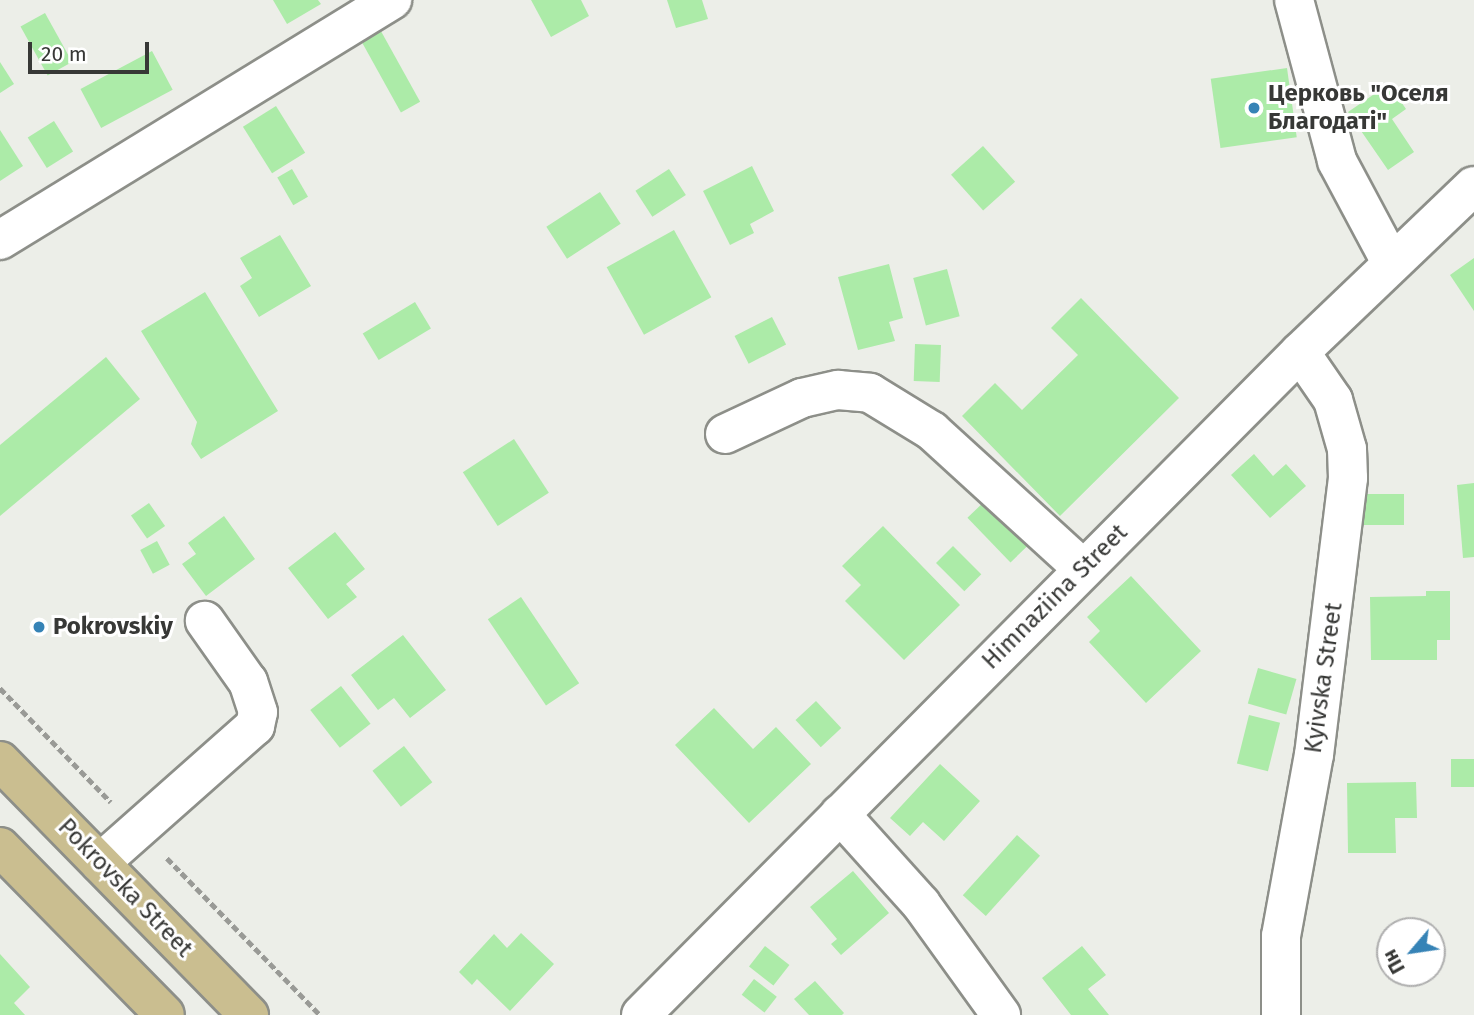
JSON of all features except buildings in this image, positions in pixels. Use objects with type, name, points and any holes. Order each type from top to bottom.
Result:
[{"type":"main road","name":"Pokrovska Street","points":[[0,761],[249,1015]]},
{"type":"main road","points":[[0,847],[166,1015]]},
{"type":"street","points":[[0,240],[392,0]]},
{"type":"street","points":[[1294,0],[1337,161],[1391,262]]},
{"type":"street","name":"Himnaziina Street","points":[[641,1015],[1300,352],[1391,262],[1474,186]]},
{"type":"street","name":"Kyivska Street","points":[[1281,1015],[1281,936],[1314,755],[1348,478],[1347,449],[1333,400],[1300,352]]},
{"type":"street","points":[[725,434],[802,398],[838,390],[870,393],[932,431],[1083,569]]},
{"type":"street","points":[[100,863],[255,726],[258,712],[248,682],[205,621]]},
{"type":"street","points":[[840,814],[921,904],[1001,1015]]},
{"type":"place","name":"Церковь \"Оселя Благодаті\"","points":[[1254,108]]},
{"type":"place","name":"Pokrovskiy","points":[[39,627]]}]
